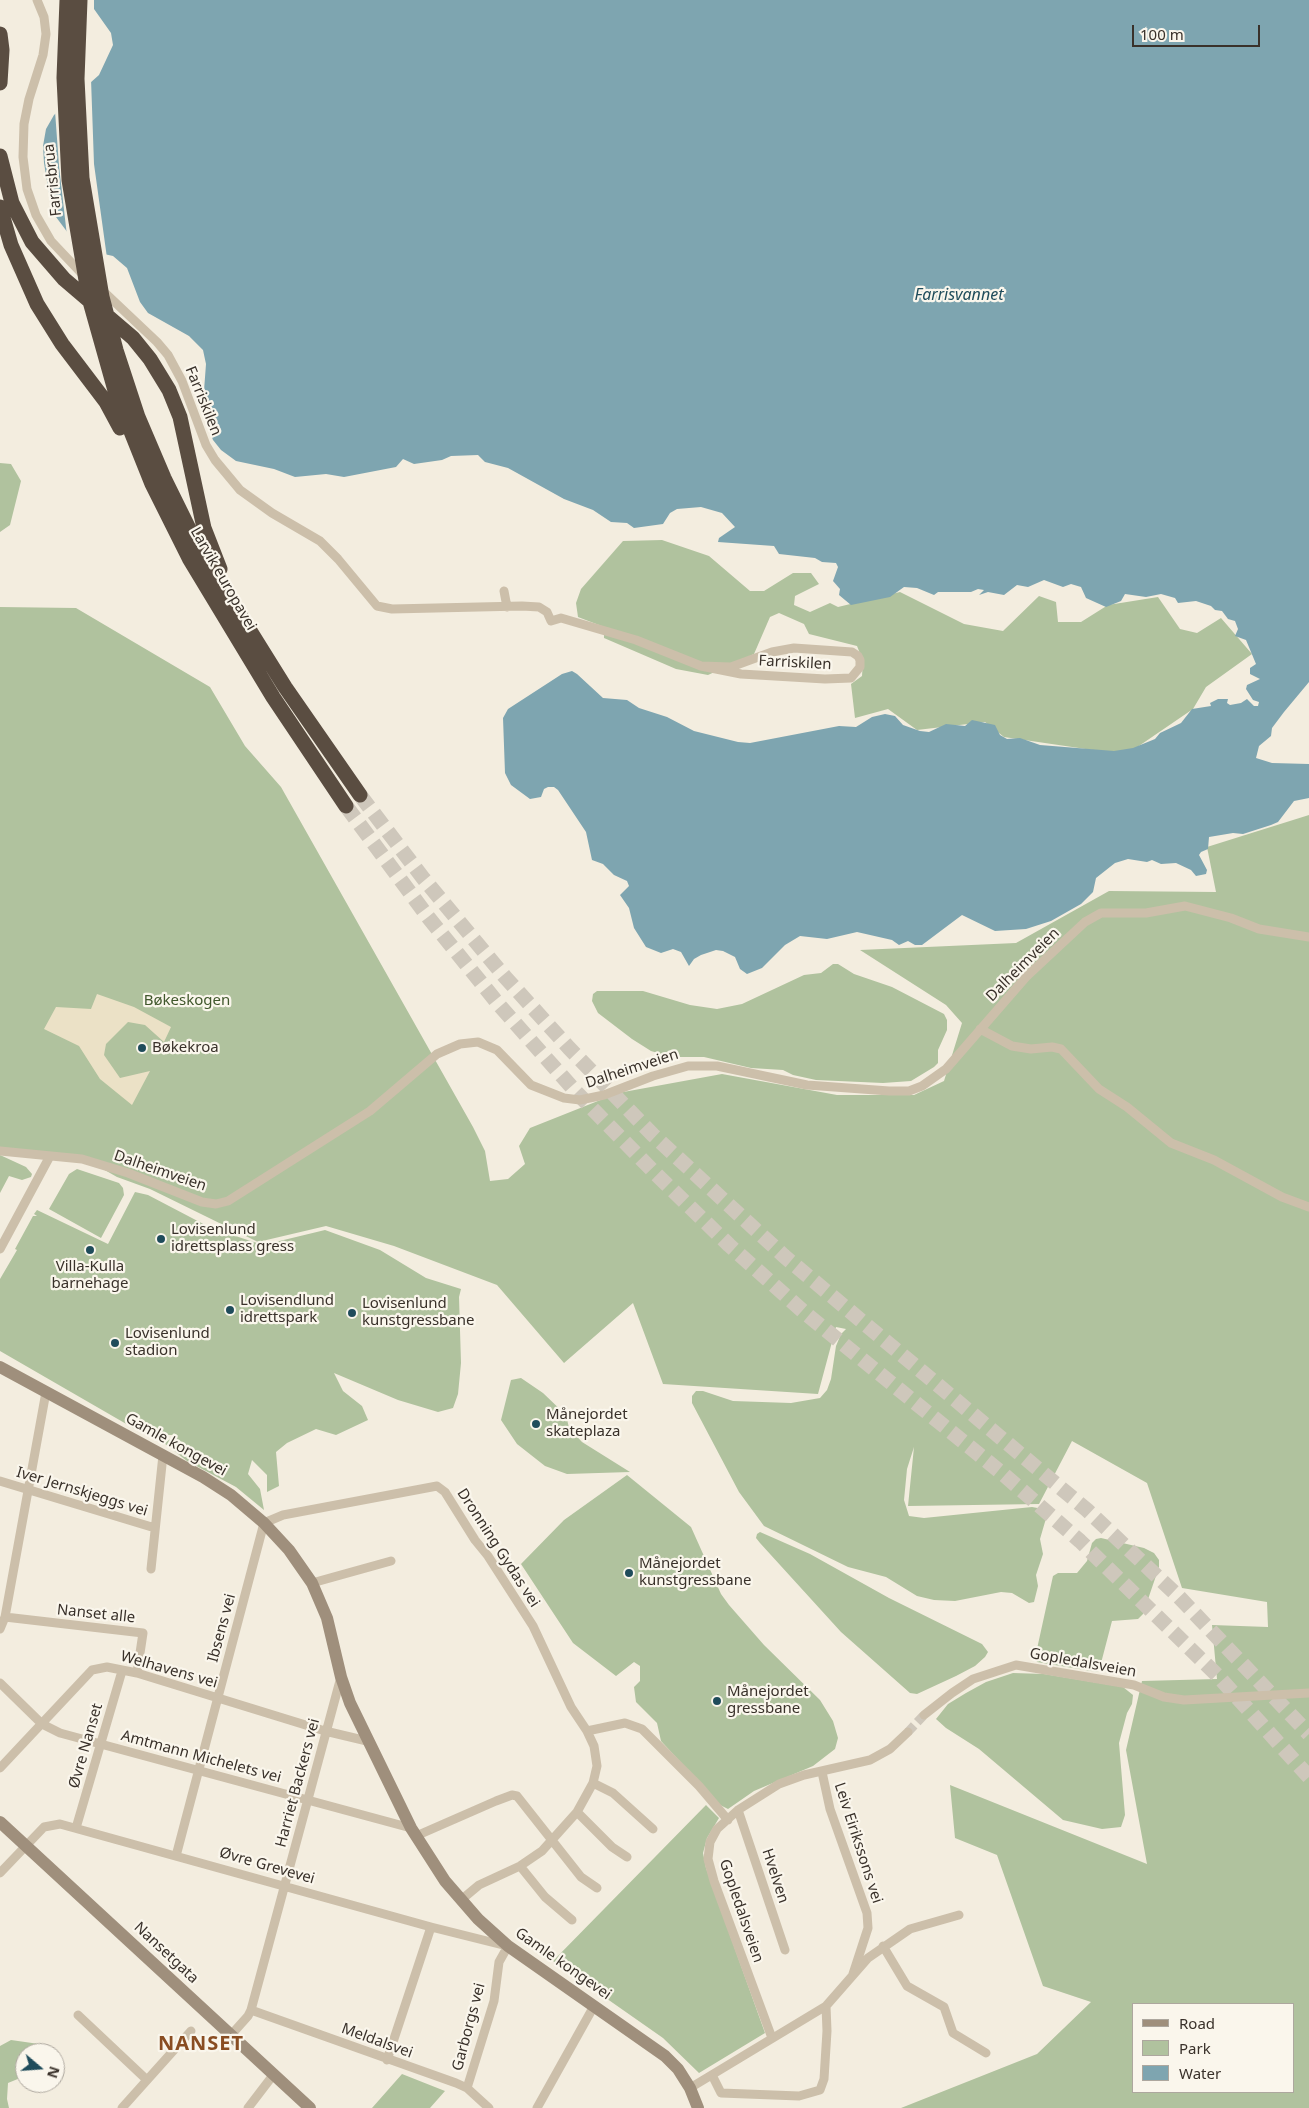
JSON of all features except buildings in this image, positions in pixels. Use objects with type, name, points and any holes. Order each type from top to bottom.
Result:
[{"type":"highway","name":"Farrisbrua","points":[[67,0],[64,78],[69,180],[83,272],[110,351]]},
{"type":"highway","name":"Farrisbrua","points":[[80,0],[77,79],[82,178],[110,351]]},
{"type":"highway","points":[[0,34],[2,50],[0,83]]},
{"type":"highway","points":[[0,156],[12,203],[32,242],[64,279],[133,338],[150,359],[169,390],[185,434],[204,528],[221,571],[221,586]]},
{"type":"highway","points":[[0,207],[11,245],[37,304],[62,344],[106,402],[152,484]]},
{"type":"highway","name":"Larvik europavei","points":[[110,351],[126,422],[152,484],[190,558],[223,617],[282,711],[346,806]]},
{"type":"highway","name":"Larvik europavei","points":[[110,351],[153,454],[182,515],[221,586],[299,708],[360,796]]},
{"type":"street","name":"Farriskilen","points":[[36,0],[44,17],[46,34],[43,55],[28,99],[24,124],[25,174],[31,202],[42,227],[62,254],[148,333],[168,355],[182,381],[201,435],[215,460],[250,498],[320,541],[338,559],[377,606],[392,609],[539,607],[547,612],[551,621],[562,618],[636,640],[701,666],[741,674],[825,679],[851,678],[860,667],[860,660],[852,652],[794,648],[772,652],[731,666],[701,666]]},
{"type":"street","points":[[504,591],[507,607]]},
{"type":"street","name":"Dalheimveien","points":[[0,1151],[82,1159],[128,1173],[202,1202],[216,1204],[228,1201],[370,1111],[437,1054],[460,1044],[478,1042],[497,1050],[531,1085],[564,1098],[580,1100],[604,1095],[653,1076],[688,1066],[717,1066],[807,1085],[900,1092],[915,1089],[936,1077],[1026,977],[1085,922],[1101,913],[1146,913],[1185,906],[1231,918],[1259,929],[1309,937]]},
{"type":"street","points":[[980,1029],[1012,1046],[1031,1049],[1052,1047],[1061,1049],[1099,1089],[1127,1107],[1171,1143],[1214,1160],[1282,1197],[1309,1207]]},
{"type":"street","points":[[0,1249],[50,1156]]},
{"type":"street","name":"Gamle kongevei","points":[[0,1367],[217,1486],[264,1523],[289,1550],[312,1582],[327,1618],[341,1677],[350,1703],[367,1741],[414,1832],[440,1874],[461,1900],[508,1946],[665,2056],[678,2069],[690,2088],[695,2106]]},
{"type":"street","points":[[0,1629],[4,1618],[5,1589],[46,1392]]},
{"type":"street","points":[[151,1569],[163,1455]]},
{"type":"street","name":"Iver Jernskjeggs vei","points":[[0,1481],[155,1528]]},
{"type":"street","name":"Dronning Gydas vei","points":[[264,1523],[283,1515],[438,1486],[445,1492],[474,1540],[488,1556],[533,1626],[566,1698],[594,1746],[597,1766],[593,1783],[577,1812],[551,1841],[520,1866],[479,1885],[461,1900]]},
{"type":"street","name":"Ibsens vei","points":[[176,1856],[264,1523]]},
{"type":"street","points":[[312,1582],[391,1561]]},
{"type":"street","name":"Nanset alle","points":[[4,1618],[144,1633],[137,1673]]},
{"type":"street","name":"Gopledalsveien","points":[[924,1715],[952,1692],[973,1680],[1016,1665],[1134,1685],[1164,1697],[1184,1700],[1309,1693]]},
{"type":"street","name":"Welhavens vei","points":[[0,1768],[92,1670],[107,1667],[137,1673],[325,1731],[367,1741]]},
{"type":"street","name":"Øvre Nanset","points":[[76,1828],[122,1671]]},
{"type":"street","name":"Harriet Backers vei","points":[[231,2035],[251,2010],[341,1677]]},
{"type":"street","name":"Amtmann Michelets vei","points":[[0,1683],[42,1724],[60,1733],[308,1800],[414,1832]]},
{"type":"street","points":[[587,1732],[625,1723],[642,1729],[699,1786],[728,1820]]},
{"type":"street","name":"Gopledalsveien","points":[[772,2038],[710,1868],[710,1842],[717,1829],[738,1810],[779,1784],[804,1775],[870,1760],[890,1749],[908,1732]]},
{"type":"street","name":"Leiv Eirikssons vei","points":[[822,1772],[830,1809],[867,1913],[868,1928],[852,1979]]},
{"type":"street","points":[[593,1783],[613,1792],[653,1829]]},
{"type":"street","points":[[414,1832],[512,1795],[517,1796],[581,1877],[597,1888]]},
{"type":"street","name":"Hvelven","points":[[738,1810],[785,1950]]},
{"type":"street","points":[[577,1812],[612,1847],[627,1857]]},
{"type":"street","name":"Nansetgata","points":[[0,1822],[310,2108]]},
{"type":"street","name":"Øvre Grevevei","points":[[0,1873],[44,1826],[60,1824],[431,1927],[508,1946]]},
{"type":"street","points":[[520,1866],[545,1897],[572,1920]]},
{"type":"street","name":"Leiv Eirikssons vei","points":[[690,2088],[826,2006],[852,1979],[868,1958],[883,1946],[922,1924],[959,1915]]},
{"type":"street","points":[[387,2060],[431,1927]]},
{"type":"street","name":"Garborgs vei","points":[[467,2088],[494,2001],[499,1962],[508,1946]]},
{"type":"street","points":[[883,1946],[907,1986],[944,2007],[953,2034],[986,2053]]},
{"type":"street","points":[[537,2108],[594,2006]]},
{"type":"street","points":[[712,2075],[721,2093],[799,2096],[820,2090],[824,2080],[828,2031],[826,2006]]},
{"type":"street","name":"Meldalsvei","points":[[251,2010],[456,2083],[467,2088],[489,2108]]},
{"type":"street","points":[[78,2015],[147,2080]]},
{"type":"street","points":[[122,2108],[191,2031]]},
{"type":"street","points":[[248,2108],[274,2074]]},
{"type":"green space","points":[[0,463],[11,464],[21,481],[10,525],[0,532]]},
{"type":"green space","points":[[662,540],[709,556],[750,591],[764,591],[793,573],[811,573],[819,584],[795,596],[794,605],[810,612],[830,603],[838,607],[900,592],[964,624],[1003,631],[1039,596],[1056,602],[1058,622],[1081,622],[1108,605],[1158,597],[1180,629],[1197,633],[1221,618],[1252,654],[1206,687],[1193,709],[1133,750],[1113,753],[1004,737],[985,722],[917,730],[888,709],[855,718],[851,684],[862,676],[863,661],[857,646],[809,634],[804,624],[779,613],[770,617],[754,654],[708,675],[676,669],[604,638],[604,627],[578,617],[576,603],[581,589],[623,541]]},
{"type":"green space","name":"Bøkeskogen","points":[[0,607],[76,608],[210,687],[245,746],[281,787],[473,1127],[485,1151],[490,1181],[508,1179],[525,1164],[519,1146],[530,1128],[618,1093],[722,1074],[837,1095],[914,1095],[944,1081],[962,1023],[946,1005],[860,950],[1016,943],[1109,891],[1216,892],[1207,847],[1309,815],[1309,2108],[901,2108],[1037,2054],[1091,2002],[1043,1986],[997,1855],[955,1838],[950,1785],[1147,1864],[1126,1750],[1142,1681],[1217,1679],[1212,1625],[1268,1627],[1267,1602],[1182,1588],[1147,1483],[1072,1441],[1039,1504],[908,1506],[914,1447],[907,1469],[904,1500],[909,1516],[924,1518],[1032,1507],[1043,1509],[1047,1515],[1040,1539],[1043,1554],[1036,1575],[1038,1586],[1034,1602],[1029,1603],[1012,1593],[1001,1592],[955,1601],[934,1600],[917,1596],[886,1577],[848,1567],[764,1526],[739,1492],[692,1403],[692,1396],[696,1391],[703,1391],[733,1401],[791,1403],[820,1398],[827,1390],[831,1379],[836,1346],[841,1334],[846,1329],[836,1327],[818,1394],[663,1384],[633,1303],[564,1363],[497,1285],[394,1246],[326,1226],[258,1242],[150,1189],[117,1177],[80,1156],[0,1150]]},
{"type":"green space","points":[[833,964],[838,964],[854,974],[892,987],[944,1014],[947,1020],[947,1030],[938,1050],[938,1063],[911,1081],[883,1083],[816,1080],[793,1075],[783,1070],[751,1068],[704,1057],[671,1057],[651,1051],[632,1039],[598,1013],[592,1001],[593,994],[597,991],[643,991],[690,1005],[717,1009],[742,1004],[804,975],[821,973]]},
{"type":"green space","points":[[0,1155],[26,1167],[32,1174],[31,1177],[22,1180],[9,1176],[0,1193]]},
{"type":"green space","points":[[77,1169],[119,1183],[123,1188],[124,1195],[101,1238],[49,1209],[69,1174]]},
{"type":"green space","name":"Lovisendlund idrettspark","points":[[135,1192],[148,1195],[211,1228],[263,1245],[325,1230],[380,1250],[426,1278],[461,1289],[459,1297],[461,1363],[458,1394],[453,1408],[438,1412],[398,1400],[334,1373],[343,1391],[362,1406],[368,1420],[336,1435],[316,1429],[287,1443],[276,1452],[279,1486],[267,1492],[267,1475],[252,1460],[248,1474],[260,1489],[264,1510],[236,1487],[187,1461],[164,1443],[177,1435],[165,1435],[135,1429],[0,1351],[0,1279],[17,1250],[15,1249],[33,1216],[37,1216],[34,1214],[37,1210],[108,1244]]},
{"type":"green space","name":"Månejordet skateplaza","points":[[521,1378],[543,1393],[566,1415],[569,1428],[582,1442],[630,1472],[567,1474],[545,1466],[517,1444],[501,1420],[511,1380]]},
{"type":"green space","points":[[627,1475],[691,1527],[721,1594],[729,1605],[764,1645],[820,1700],[833,1721],[838,1738],[835,1749],[813,1766],[754,1791],[728,1809],[720,1805],[661,1741],[657,1723],[636,1702],[634,1687],[640,1681],[640,1666],[634,1662],[616,1676],[573,1643],[521,1564],[564,1520]]},
{"type":"green space","points":[[760,1532],[810,1554],[889,1598],[982,1644],[988,1652],[975,1666],[956,1676],[917,1694],[910,1693],[841,1632],[760,1543],[756,1538]]},
{"type":"green space","points":[[1101,1538],[1144,1548],[1154,1553],[1159,1560],[1159,1567],[1143,1614],[1138,1619],[1112,1621],[1097,1672],[1037,1662],[1035,1658],[1053,1576],[1058,1573],[1077,1573],[1087,1561],[1092,1543],[1096,1539]]},
{"type":"green space","points":[[1013,1673],[1044,1674],[1123,1687],[1133,1695],[1132,1704],[1127,1713],[1119,1743],[1125,1815],[1121,1827],[1102,1829],[1063,1820],[979,1749],[946,1728],[936,1719],[948,1704],[966,1693],[986,1682]]},
{"type":"green space","points":[[706,1805],[719,1818],[707,1838],[703,1853],[706,1868],[765,2033],[699,2073],[663,2038],[553,1961]]},
{"type":"green space","points":[[11,2040],[32,2043],[15,2043],[15,2080],[8,2083],[7,2099],[9,2108],[0,2108],[0,2046]]},
{"type":"green space","points":[[402,2074],[445,2091],[430,2108],[372,2108]]},
{"type":"shaded area","points":[[97,994],[134,1007],[171,1027],[164,1042],[145,1025],[128,1022],[106,1044],[104,1055],[120,1078],[150,1071],[132,1105],[100,1079],[79,1046],[44,1029],[56,1007],[91,1009]]},
{"type":"water","name":"Farrisvannet","points":[[94,0],[1309,0],[1309,682],[1272,728],[1271,736],[1259,746],[1256,758],[1272,763],[1309,764],[1309,798],[1294,801],[1278,822],[1271,825],[1243,834],[1233,833],[1209,837],[1208,849],[1199,855],[1207,870],[1206,874],[1196,876],[1191,870],[1176,863],[1161,864],[1152,860],[1147,862],[1128,859],[1115,863],[1096,878],[1093,892],[1081,904],[1051,921],[1026,929],[995,931],[962,915],[922,945],[915,945],[908,941],[899,945],[892,940],[857,932],[827,939],[800,936],[785,945],[762,968],[747,974],[740,969],[735,957],[723,951],[716,950],[701,955],[694,959],[689,966],[681,952],[673,949],[661,953],[646,947],[634,928],[629,908],[620,895],[629,886],[627,881],[614,875],[603,864],[592,860],[586,832],[558,790],[554,787],[548,787],[544,789],[541,797],[530,799],[511,785],[505,773],[503,718],[508,709],[562,674],[572,671],[603,698],[627,700],[639,708],[667,717],[694,731],[738,742],[750,743],[839,726],[856,727],[872,717],[885,714],[895,716],[903,725],[920,731],[929,732],[946,724],[965,726],[972,720],[995,725],[1000,735],[1007,739],[1020,738],[1040,745],[1114,751],[1133,748],[1155,739],[1160,733],[1181,723],[1192,709],[1211,706],[1210,703],[1218,699],[1228,699],[1227,703],[1230,705],[1241,703],[1247,699],[1254,706],[1258,706],[1259,702],[1253,700],[1246,689],[1247,685],[1260,679],[1250,674],[1250,668],[1256,664],[1246,640],[1235,636],[1238,629],[1235,621],[1228,619],[1222,611],[1215,610],[1211,606],[1196,601],[1178,603],[1175,598],[1161,594],[1146,597],[1125,594],[1121,601],[1106,607],[1086,598],[1081,587],[1071,584],[1063,587],[1044,580],[1028,587],[1017,585],[1004,595],[988,592],[979,595],[984,590],[978,589],[971,592],[938,592],[934,595],[917,588],[904,587],[890,597],[851,605],[839,595],[840,589],[833,581],[838,567],[836,563],[822,562],[815,558],[779,554],[774,546],[718,542],[719,538],[735,527],[722,513],[701,507],[677,509],[670,513],[663,524],[634,528],[627,523],[611,522],[593,510],[564,499],[508,468],[485,462],[478,455],[451,456],[442,460],[414,464],[403,459],[396,467],[344,477],[326,474],[295,477],[274,469],[236,461],[221,450],[213,440],[207,424],[203,404],[206,364],[203,350],[189,336],[148,313],[140,302],[127,268],[113,256],[95,252],[68,233],[56,217],[51,205],[44,163],[43,146],[46,129],[54,115],[99,75],[113,45],[111,33],[94,9]]},
{"type":"pier","points":[[91,79],[94,164],[107,258],[94,255],[75,244],[67,236],[59,166],[55,111]]},
{"type":"tunnel","points":[[360,795],[423,878],[505,977],[569,1048],[653,1135],[784,1256],[1087,1510],[1179,1597],[1309,1734]]},
{"type":"tunnel","points":[[346,806],[428,917],[500,1006],[576,1092],[656,1174],[729,1245],[805,1313],[1003,1474],[1080,1541],[1217,1675],[1309,1777]]},
{"type":"tunnel","points":[[908,1732],[924,1715]]},
{"type":"place","name":"Bøkekroa","points":[[142,1048]]},
{"type":"place","name":"Lovisenlund idrettsplass gress","points":[[161,1239]]},
{"type":"place","name":"Villa-Kulla barnehage","points":[[90,1250]]},
{"type":"place","name":"Lovisendlund idrettspark","points":[[230,1310]]},
{"type":"place","name":"Lovisenlund kunstgressbane","points":[[352,1313]]},
{"type":"place","name":"Lovisenlund stadion","points":[[115,1343]]},
{"type":"place","name":"Månejordet skateplaza","points":[[536,1424]]},
{"type":"place","name":"Månejordet kunstgressbane","points":[[629,1573]]},
{"type":"place","name":"Månejordet gressbane","points":[[717,1701]]},
{"type":"district","name":"NANSET","points":[[201,2044]]}]
